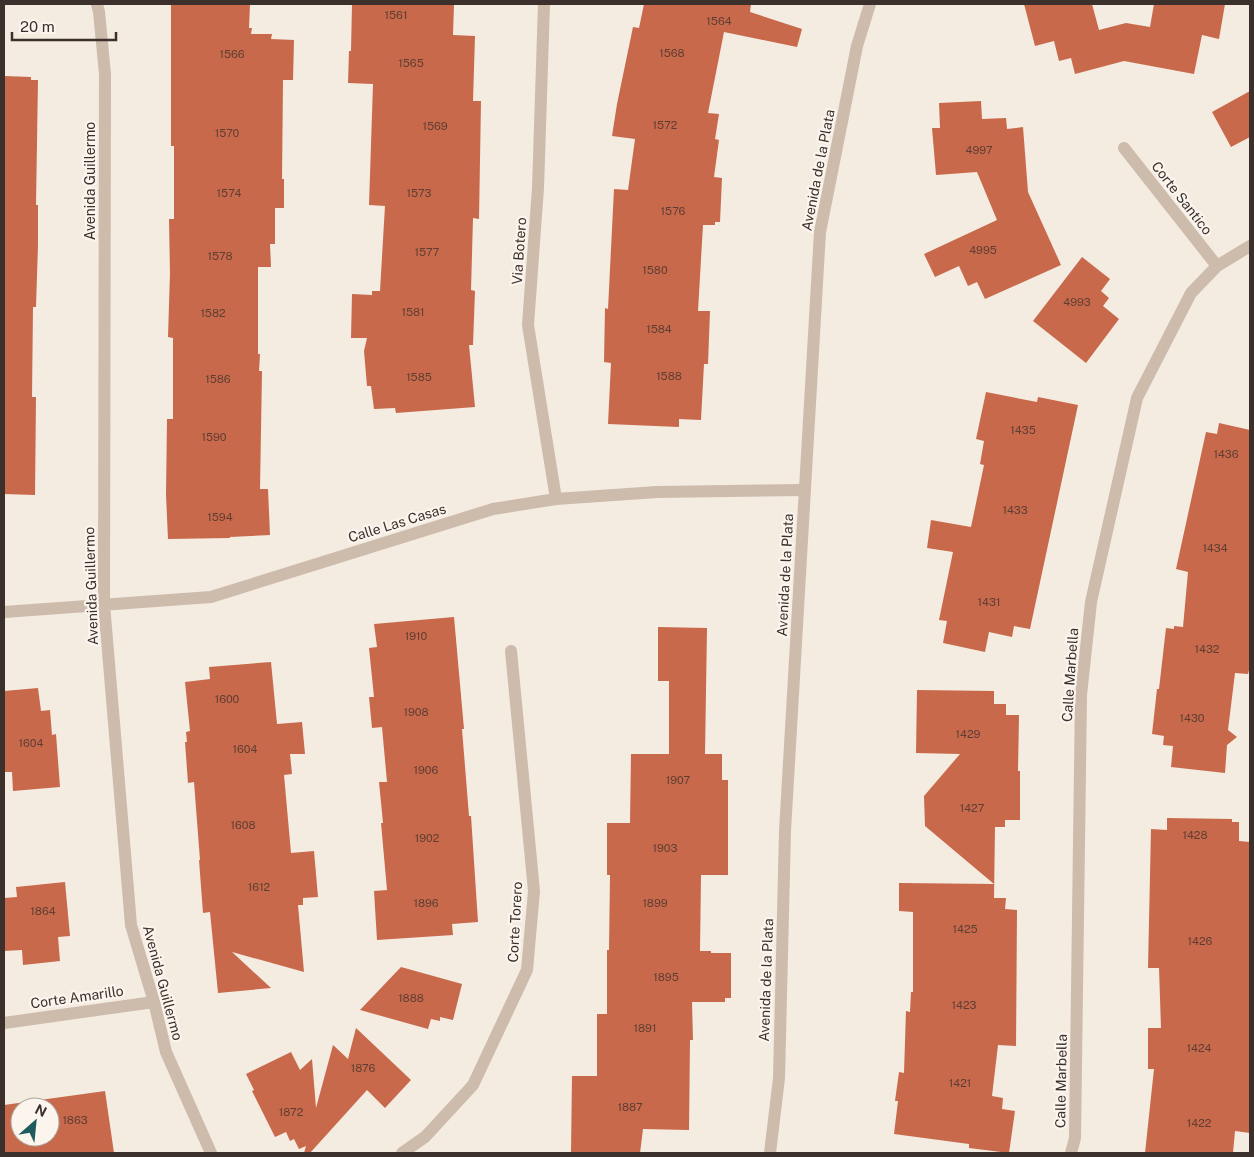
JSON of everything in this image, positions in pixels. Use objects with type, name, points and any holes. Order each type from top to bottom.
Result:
[{"type":"street","name":"Avenida Guillermo","points":[[97,4],[105,74],[104,604],[131,925],[154,1002],[166,1052],[211,1153]]},
{"type":"street","name":"Via Botero","points":[[544,4],[538,188],[528,325],[556,499]]},
{"type":"street","name":"Avenida de la Plata","points":[[770,1153],[778,1078],[786,831],[820,232],[857,46],[870,4]]},
{"type":"street","name":"Corte Santico","points":[[1124,148],[1216,266]]},
{"type":"street","name":"Calle Marbella","points":[[1071,1153],[1075,1138],[1081,695],[1091,602],[1137,398],[1191,293],[1216,266],[1250,246]]},
{"type":"street","name":"Calle Las Casas","points":[[4,612],[212,597],[493,509],[556,499],[657,492],[804,490]]},
{"type":"street","name":"Corte Torero","points":[[402,1153],[425,1137],[472,1085],[527,970],[534,892],[511,651]]},
{"type":"street","name":"Corte Amarillo","points":[[4,1022],[154,1002]]},
{"type":"building","points":[[171,4],[250,4],[249,28],[252,28],[251,34],[272,34],[271,39],[294,40],[293,80],[283,80],[282,179],[284,179],[284,208],[275,208],[275,244],[270,244],[271,267],[258,267],[258,354],[260,354],[259,371],[262,371],[260,489],[268,489],[270,535],[168,539],[166,495],[167,419],[173,419],[173,338],[168,337],[169,219],[174,219],[174,146],[171,146]]},
{"type":"building","points":[[352,4],[454,4],[453,35],[475,36],[473,101],[481,101],[479,219],[473,218],[471,290],[475,291],[473,345],[469,345],[475,407],[396,413],[395,408],[374,409],[371,386],[367,386],[364,351],[367,338],[351,338],[352,294],[372,295],[372,291],[380,291],[385,206],[369,205],[373,84],[348,83]]},
{"type":"building","points":[[644,4],[751,4],[750,12],[802,29],[797,47],[724,32],[708,113],[719,114],[715,139],[719,140],[714,177],[722,178],[720,222],[715,222],[715,225],[703,225],[698,311],[710,311],[708,364],[704,364],[701,420],[679,419],[679,427],[608,424],[611,363],[604,362],[605,308],[608,309],[614,189],[628,190],[635,139],[612,136],[633,27],[639,28]]},
{"type":"building","points":[[1024,4],[1092,4],[1099,30],[1126,23],[1150,27],[1154,4],[1225,4],[1219,39],[1202,35],[1194,74],[1124,61],[1075,74],[1071,58],[1059,61],[1054,41],[1035,46]]},
{"type":"building","points":[[4,76],[31,77],[31,80],[38,80],[36,205],[38,205],[38,245],[36,307],[33,307],[32,397],[36,397],[35,495],[4,494]]},
{"type":"building","points":[[1250,91],[1250,137],[1231,147],[1212,112]]},
{"type":"building","points":[[981,101],[982,119],[1006,118],[1007,129],[1023,127],[1028,192],[1061,265],[985,299],[977,282],[968,286],[959,266],[935,277],[924,254],[997,220],[977,172],[936,175],[932,128],[940,128],[939,103]]},
{"type":"building","points":[[1082,257],[1110,279],[1101,291],[1109,298],[1103,306],[1119,319],[1086,363],[1033,321]]},
{"type":"building","points":[[986,392],[1037,402],[1038,397],[1078,405],[1030,629],[1014,626],[1012,637],[989,632],[985,652],[943,643],[947,621],[939,620],[953,552],[927,548],[931,520],[971,527],[984,465],[980,464],[984,441],[976,439]]},
{"type":"building","points":[[1219,423],[1250,430],[1250,671],[1248,674],[1235,673],[1228,730],[1237,737],[1227,745],[1225,773],[1171,767],[1173,746],[1163,745],[1164,736],[1152,734],[1166,628],[1174,629],[1174,626],[1183,627],[1188,572],[1176,569],[1206,432],[1217,434]]},
{"type":"building","points":[[454,617],[478,922],[452,924],[453,935],[377,940],[374,891],[387,890],[379,782],[387,782],[382,727],[372,728],[369,697],[374,697],[369,648],[377,647],[374,624]]},
{"type":"building","points":[[658,627],[707,628],[705,754],[722,754],[722,780],[728,780],[728,875],[701,875],[700,951],[731,953],[731,998],[725,998],[725,1002],[692,1002],[693,1040],[690,1040],[689,1130],[643,1129],[640,1153],[571,1153],[572,1076],[597,1076],[597,1014],[607,1014],[610,875],[607,875],[607,823],[630,823],[631,754],[669,754],[669,681],[658,681]]},
{"type":"building","points":[[271,662],[277,724],[302,722],[305,754],[290,754],[292,774],[284,775],[291,853],[314,851],[318,897],[303,898],[303,905],[298,905],[304,972],[232,952],[271,988],[218,993],[210,912],[203,913],[194,782],[188,783],[185,742],[187,742],[186,732],[190,731],[185,682],[210,679],[209,667]]},
{"type":"building","points":[[38,688],[41,711],[50,710],[52,735],[56,734],[60,787],[13,791],[12,772],[5,772],[4,691]]},
{"type":"building","points":[[917,690],[994,691],[994,704],[1006,704],[1006,715],[1019,715],[1018,771],[1020,771],[1020,820],[1005,820],[1005,827],[995,827],[994,898],[1006,898],[1005,909],[1017,910],[1016,1046],[998,1045],[992,1096],[1003,1098],[1002,1109],[1015,1111],[1009,1153],[969,1148],[969,1144],[894,1134],[898,1101],[895,1101],[899,1072],[904,1073],[906,1011],[910,1012],[911,992],[913,992],[913,912],[899,911],[899,883],[994,884],[925,826],[924,796],[960,754],[916,753]]},
{"type":"building","points":[[1167,818],[1232,819],[1232,822],[1239,822],[1239,841],[1250,842],[1250,1133],[1235,1131],[1233,1153],[1145,1153],[1154,1069],[1148,1069],[1148,1028],[1161,1028],[1159,968],[1148,968],[1151,829],[1167,830]]},
{"type":"building","points":[[65,882],[70,936],[58,937],[60,961],[23,965],[22,950],[4,951],[4,898],[17,897],[16,887]]},
{"type":"building","points":[[401,967],[462,984],[453,1020],[440,1017],[440,1021],[431,1019],[428,1029],[360,1010]]},
{"type":"building","points":[[356,1028],[411,1080],[385,1108],[367,1090],[310,1153],[304,1153],[306,1146],[299,1149],[294,1139],[290,1141],[286,1132],[275,1137],[252,1091],[254,1090],[246,1074],[291,1052],[300,1070],[312,1059],[316,1108],[333,1045],[348,1059]]},
{"type":"building","points":[[105,1091],[114,1153],[4,1153],[4,1105],[10,1104],[10,1147],[60,1147],[60,1097]]}]
